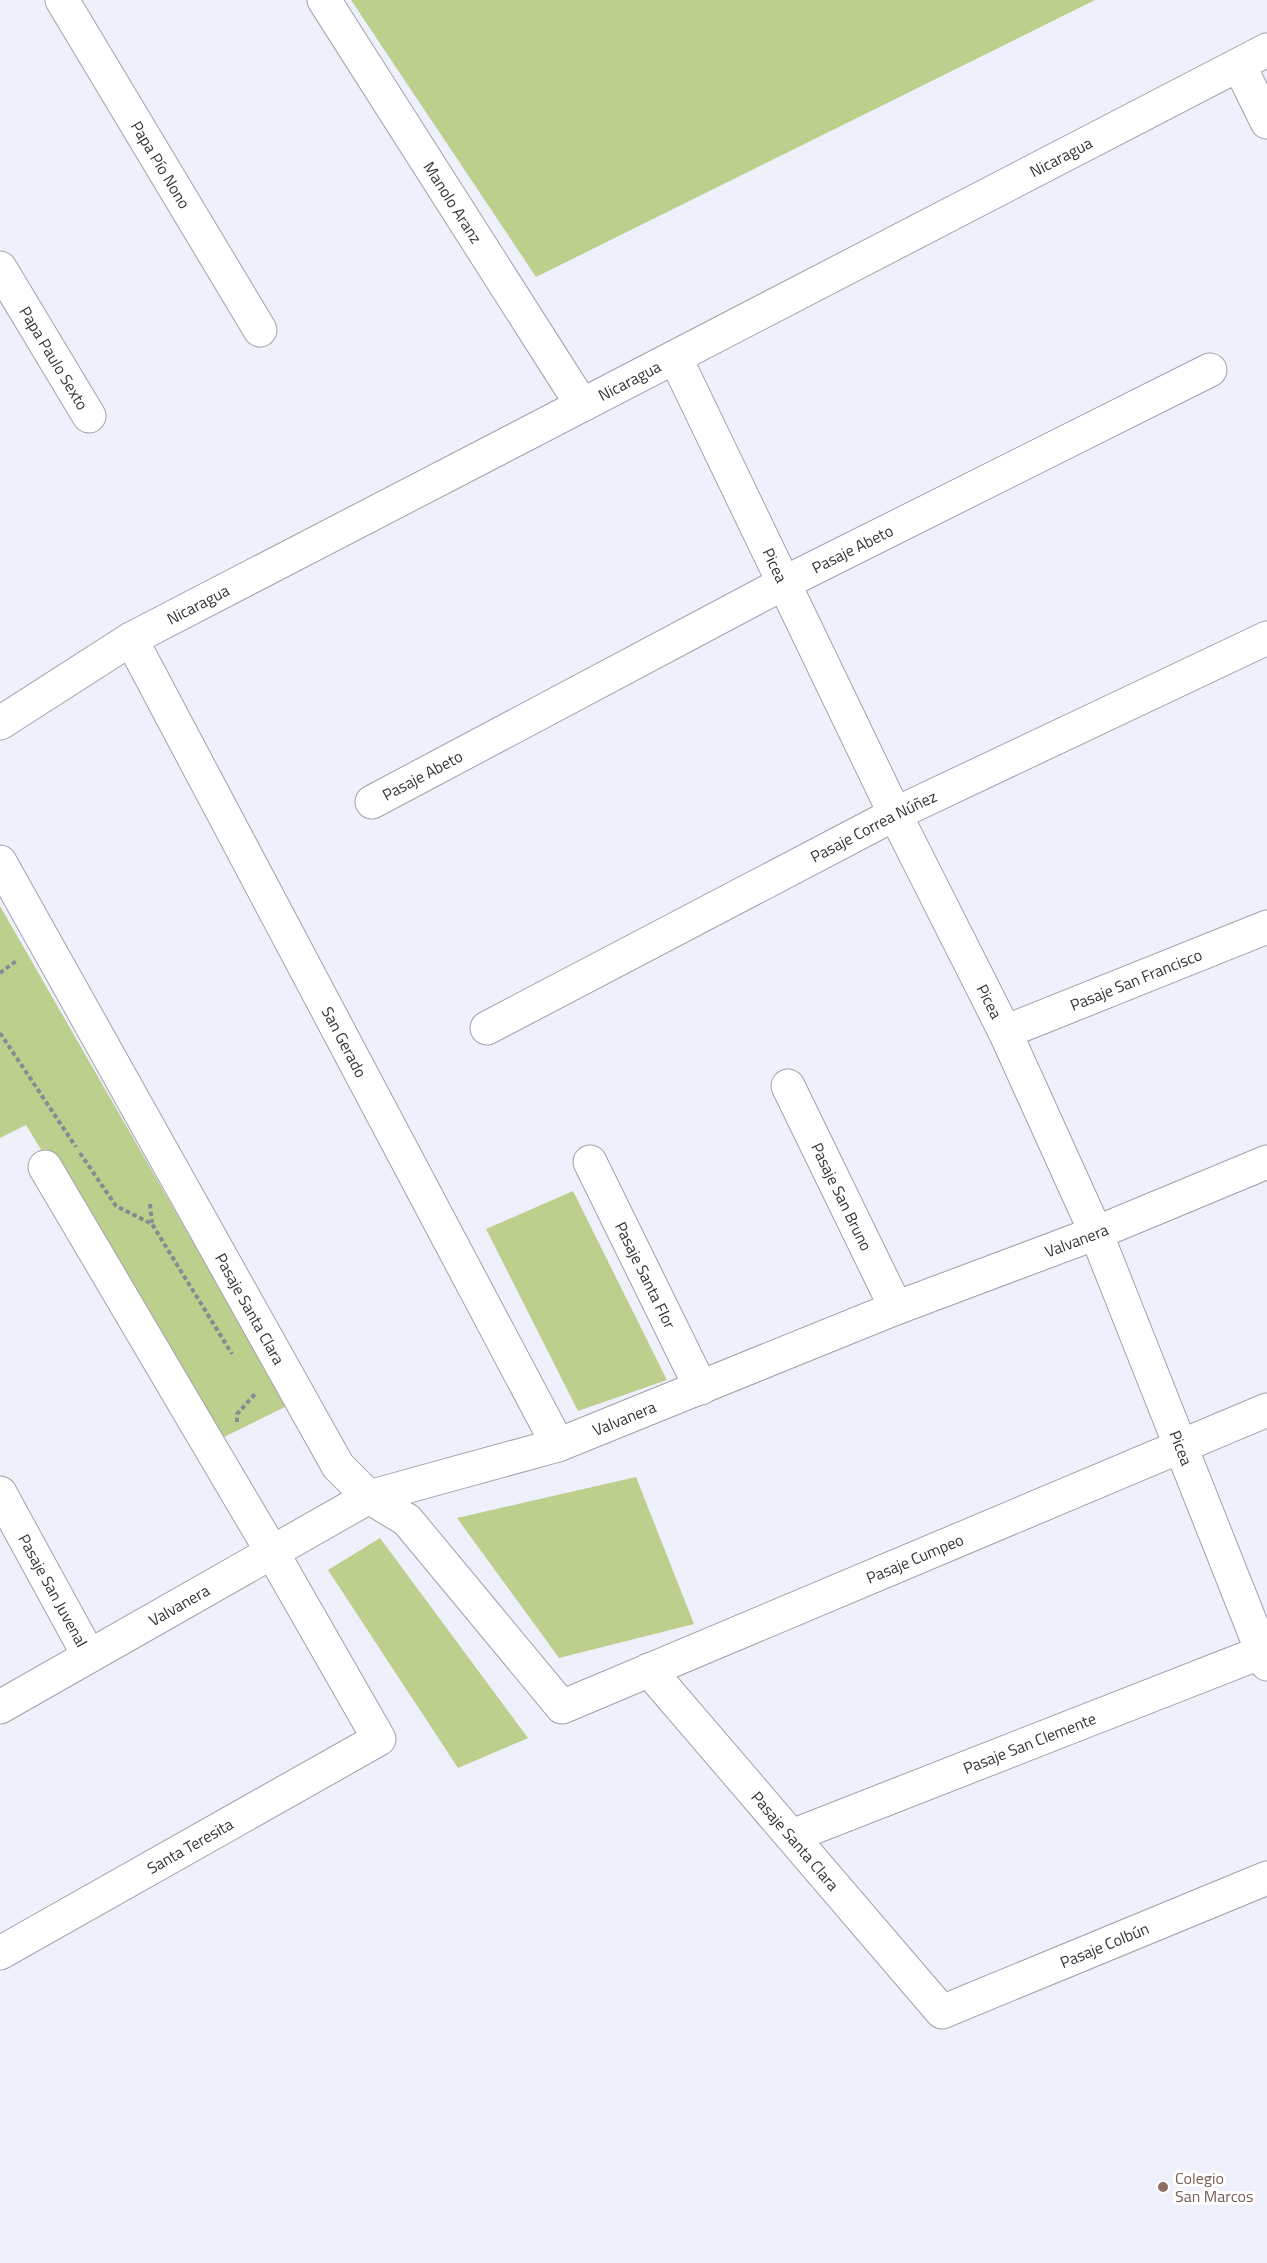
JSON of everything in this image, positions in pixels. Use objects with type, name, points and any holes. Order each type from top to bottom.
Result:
[{"type":"street","name":"Papa Pío Nono","points":[[62,0],[260,330]]},
{"type":"street","name":"Manolo Aranz","points":[[324,0],[582,405]]},
{"type":"street","name":"Nicaragua","points":[[0,723],[132,639],[1253,57]]},
{"type":"street","points":[[1253,57],[1267,122]]},
{"type":"street","name":"Papa Paulo Sexto","points":[[0,268],[89,416]]},
{"type":"street","name":"Picea","points":[[675,357],[895,814],[1005,1032],[1096,1233],[1265,1655]]},
{"type":"street","name":"Pasaje Abeto","points":[[372,802],[784,583],[1210,370]]},
{"type":"street","name":"Pasaje Correa Núñez","points":[[487,1028],[895,814],[1267,638]]},
{"type":"street","name":"San Gerado","points":[[132,639],[558,1445]]},
{"type":"street","name":"Pasaje Santa Clara","points":[[0,862],[338,1466],[369,1497],[406,1520],[562,1707]]},
{"type":"street","name":"Pasaje San Francisco","points":[[1005,1032],[1267,927]]},
{"type":"street","name":"Pasaje San Bruno","points":[[788,1086],[897,1308]]},
{"type":"street","name":"Pasaje Santa Flor","points":[[590,1162],[701,1388]]},
{"type":"street","name":"Valvanera","points":[[0,1707],[369,1497],[558,1445],[897,1308],[1096,1233],[1267,1162]]},
{"type":"street","points":[[45,1167],[272,1552]]},
{"type":"street","name":"Pasaje Cumpeo","points":[[562,1707],[1267,1410]]},
{"type":"street","name":"Pasaje San Juvenal","points":[[0,1493],[89,1656]]},
{"type":"street","name":"Santa Teresita","points":[[0,1953],[379,1740],[272,1552]]},
{"type":"street","name":"Pasaje San Clemente","points":[[792,1836],[1265,1655]]},
{"type":"street","name":"Pasaje Santa Clara","points":[[649,1670],[942,2012]]},
{"type":"street","name":"Pasaje Colbún","points":[[942,2012],[1267,1878]]},
{"type":"path","points":[[0,1033],[116,1206],[152,1224],[232,1354]]},
{"type":"path","points":[[217,1458],[238,1430],[237,1414],[257,1394],[251,1384]]},
{"type":"green space","points":[[351,0],[1095,0],[536,277]]},
{"type":"green space","points":[[0,906],[287,1406],[218,1440],[26,1125],[0,1138]]},
{"type":"green space","points":[[573,1191],[667,1380],[578,1411],[486,1229]]},
{"type":"green space","points":[[636,1477],[694,1624],[559,1658],[457,1518]]},
{"type":"green space","points":[[380,1538],[528,1738],[458,1768],[328,1570]]},
{"type":"place","name":"Colegio San Marcos","points":[[1163,2187]]}]
